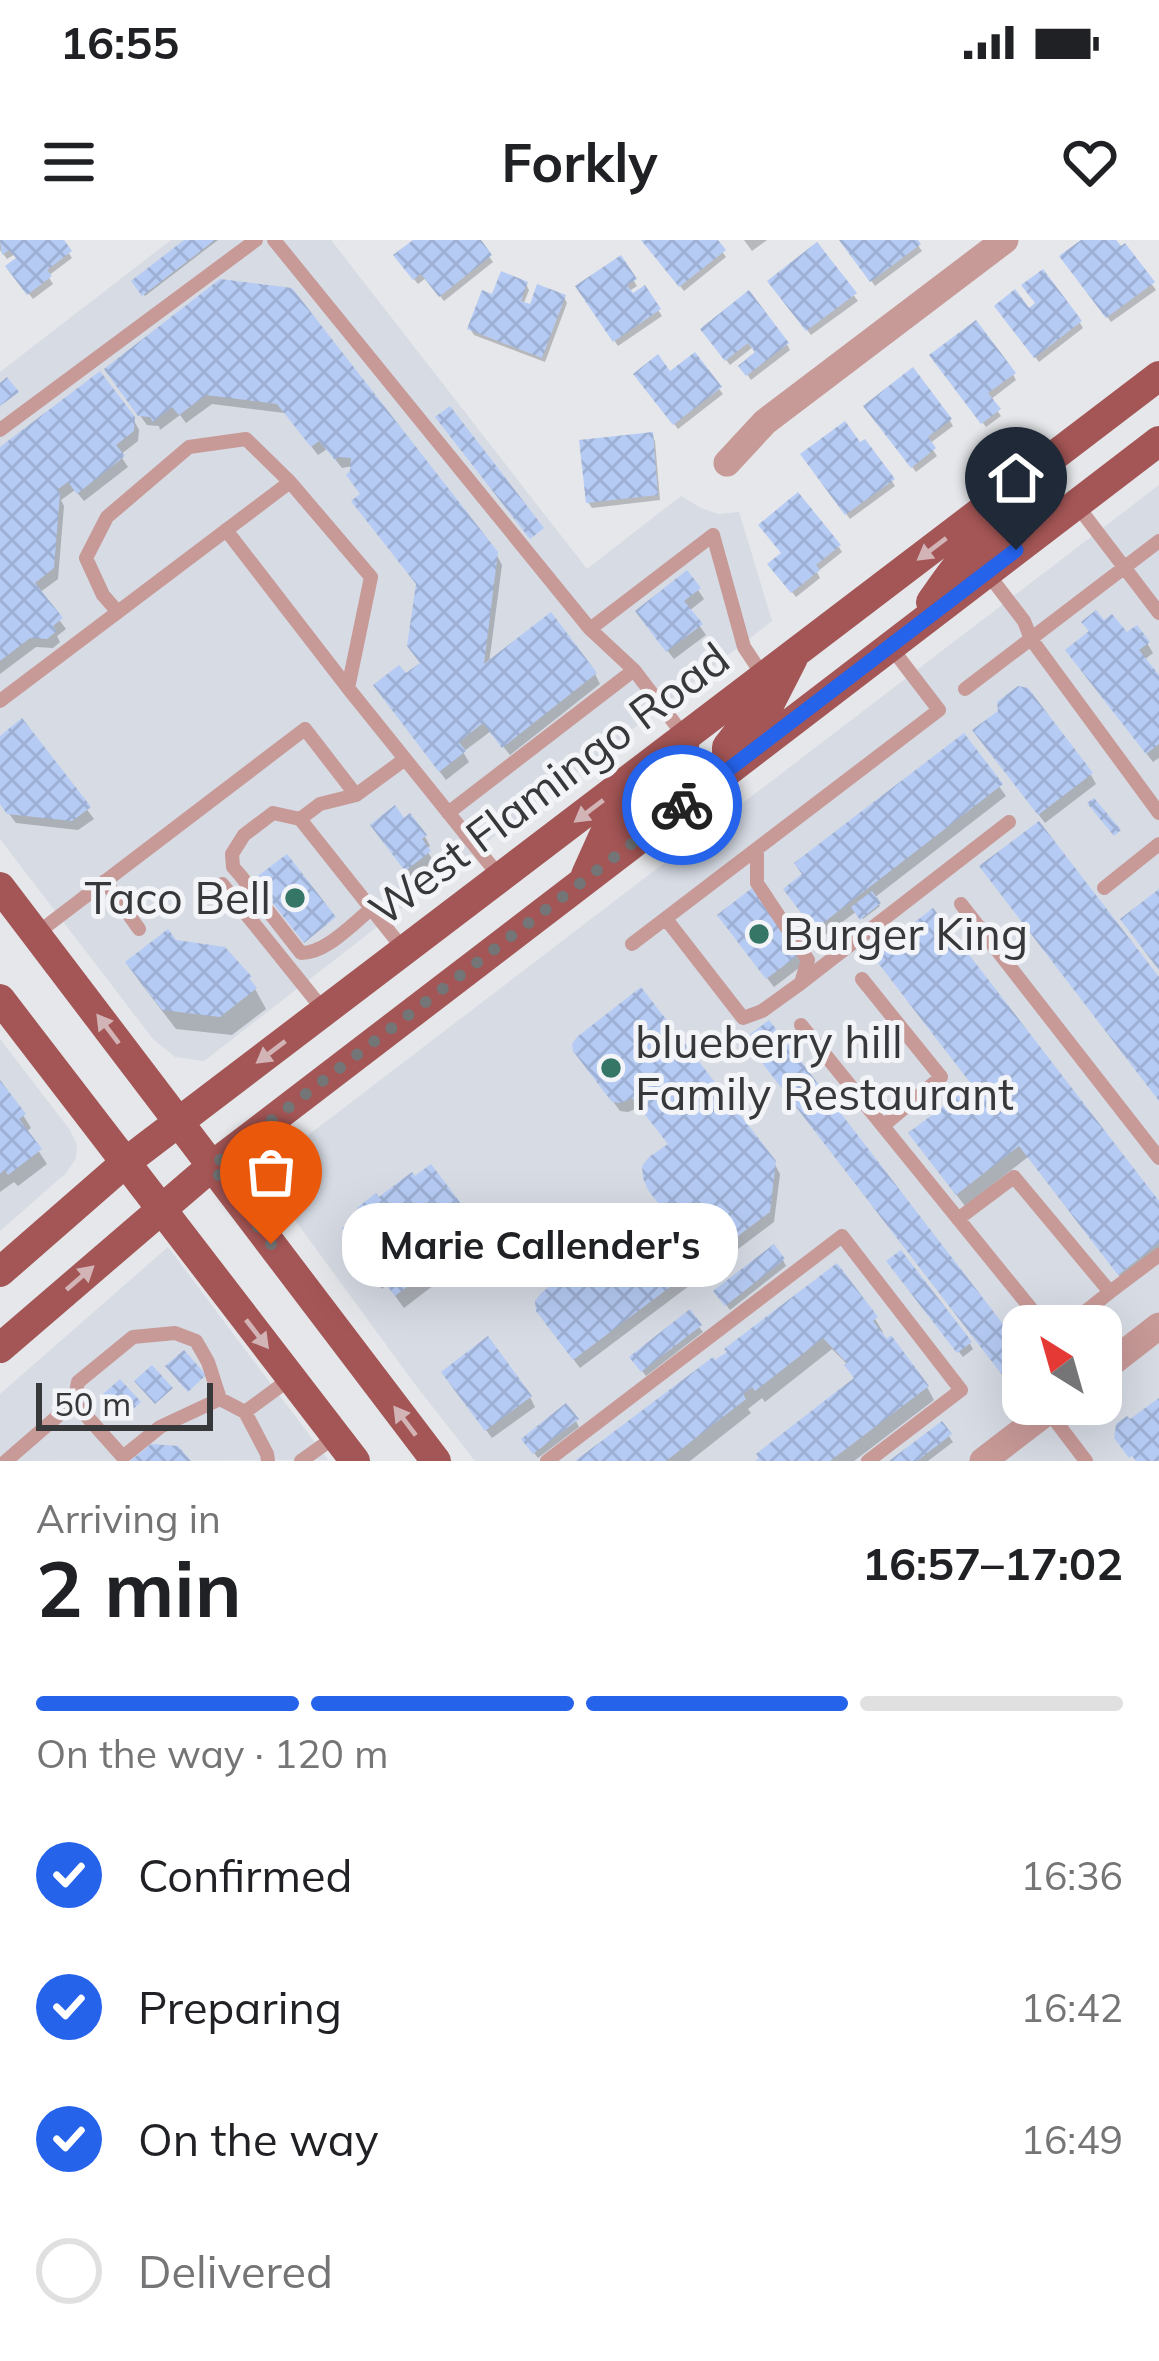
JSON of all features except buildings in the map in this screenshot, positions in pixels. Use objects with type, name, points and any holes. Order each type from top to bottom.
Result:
[{"type":"main road","name":"West Flamingo Road","points":[[0,1272],[126,1162],[1159,376]]},
{"type":"main road","points":[[0,1348],[212,1166],[1159,441]]},
{"type":"main road","points":[[900,639],[966,556],[1040,500],[1047,491],[1048,461]]},
{"type":"main road","points":[[732,767],[727,747],[769,705],[796,653]]},
{"type":"main road","points":[[584,880],[604,835],[677,776],[686,737]]},
{"type":"main road","points":[[0,887],[436,1461]]},
{"type":"main road","points":[[0,999],[355,1461]]},
{"type":"street","points":[[727,463],[765,422],[1005,240]]},
{"type":"street","points":[[1122,1355],[1159,1326]]},
{"type":"street","points":[[983,1461],[1031,1425]]},
{"type":"lane","points":[[0,430],[256,240]]},
{"type":"lane","points":[[274,240],[590,629],[634,670],[686,737]]},
{"type":"lane","points":[[117,611],[103,595],[86,558],[106,517],[189,446],[246,439],[290,482],[371,577],[348,688]]},
{"type":"lane","points":[[0,701],[290,482]]},
{"type":"lane","points":[[1076,504],[1159,613]]},
{"type":"lane","points":[[226,530],[501,878]]},
{"type":"lane","points":[[590,629],[713,535],[744,647],[764,676]]},
{"type":"lane","points":[[965,689],[1159,541]]},
{"type":"lane","points":[[986,572],[1159,813]]},
{"type":"lane","points":[[632,944],[939,710],[900,639]]},
{"type":"lane","points":[[448,813],[634,670]]},
{"type":"lane","points":[[36,934],[305,730],[356,796]]},
{"type":"lane","points":[[300,819],[320,804],[356,796],[405,759]]},
{"type":"lane","points":[[370,910],[328,943],[301,953],[233,867],[232,854],[244,835],[273,813],[300,819],[405,951]]},
{"type":"lane","points":[[666,919],[743,1018],[762,1011],[801,983],[1009,822]]},
{"type":"lane","points":[[1104,888],[1159,844]]},
{"type":"lane","points":[[757,849],[757,884],[808,960],[801,983]]},
{"type":"lane","points":[[105,881],[139,929]]},
{"type":"lane","points":[[222,884],[325,1012]]},
{"type":"lane","points":[[961,904],[1159,1159]]},
{"type":"lane","points":[[862,979],[941,1077],[883,1126]]},
{"type":"lane","points":[[801,1025],[1029,1305]]},
{"type":"lane","points":[[958,1219],[1014,1177],[1110,1292]]},
{"type":"lane","points":[[548,1461],[842,1236],[962,1390],[868,1461]]},
{"type":"lane","points":[[1094,1305],[1159,1255]]},
{"type":"lane","points":[[6,1461],[74,1402],[78,1382],[133,1337],[175,1333],[196,1341],[220,1400],[245,1412],[268,1461]]},
{"type":"lane","points":[[245,1412],[291,1378]]},
{"type":"lane","points":[[74,1402],[123,1457],[160,1427],[220,1400]]},
{"type":"lane","points":[[1064,1425],[1086,1461]]},
{"type":"lane","points":[[301,1461],[336,1436]]},
{"type":"lane","points":[[24,1445],[38,1461]]},
{"type":"shaded area","points":[[171,240],[331,240],[587,569],[681,496],[718,514],[739,512],[772,621],[204,1061],[175,1057],[153,1039],[0,839],[0,372]]},
{"type":"shaded area","points":[[1159,485],[1159,1461],[475,1461],[260,1172]]},
{"type":"shaded area","points":[[0,1039],[77,1145],[76,1158],[66,1173],[0,1231]]},
{"type":"shaded area","points":[[168,1247],[328,1460],[0,1461],[0,1394]]},
{"type":"way so far","points":[[271,1244],[212,1166],[682,805]]},
{"type":"place","name":"Taco Bell","points":[[295,898]]},
{"type":"place","name":"Burger King","points":[[759,934]]},
{"type":"place","name":"blueberry hill Family Restaurant","points":[[611,1068]]},
{"type":"place","name":"Marie Callender's","points":[[271,1244]]},
{"type":"route","points":[[682,805],[1016,550]]}]
